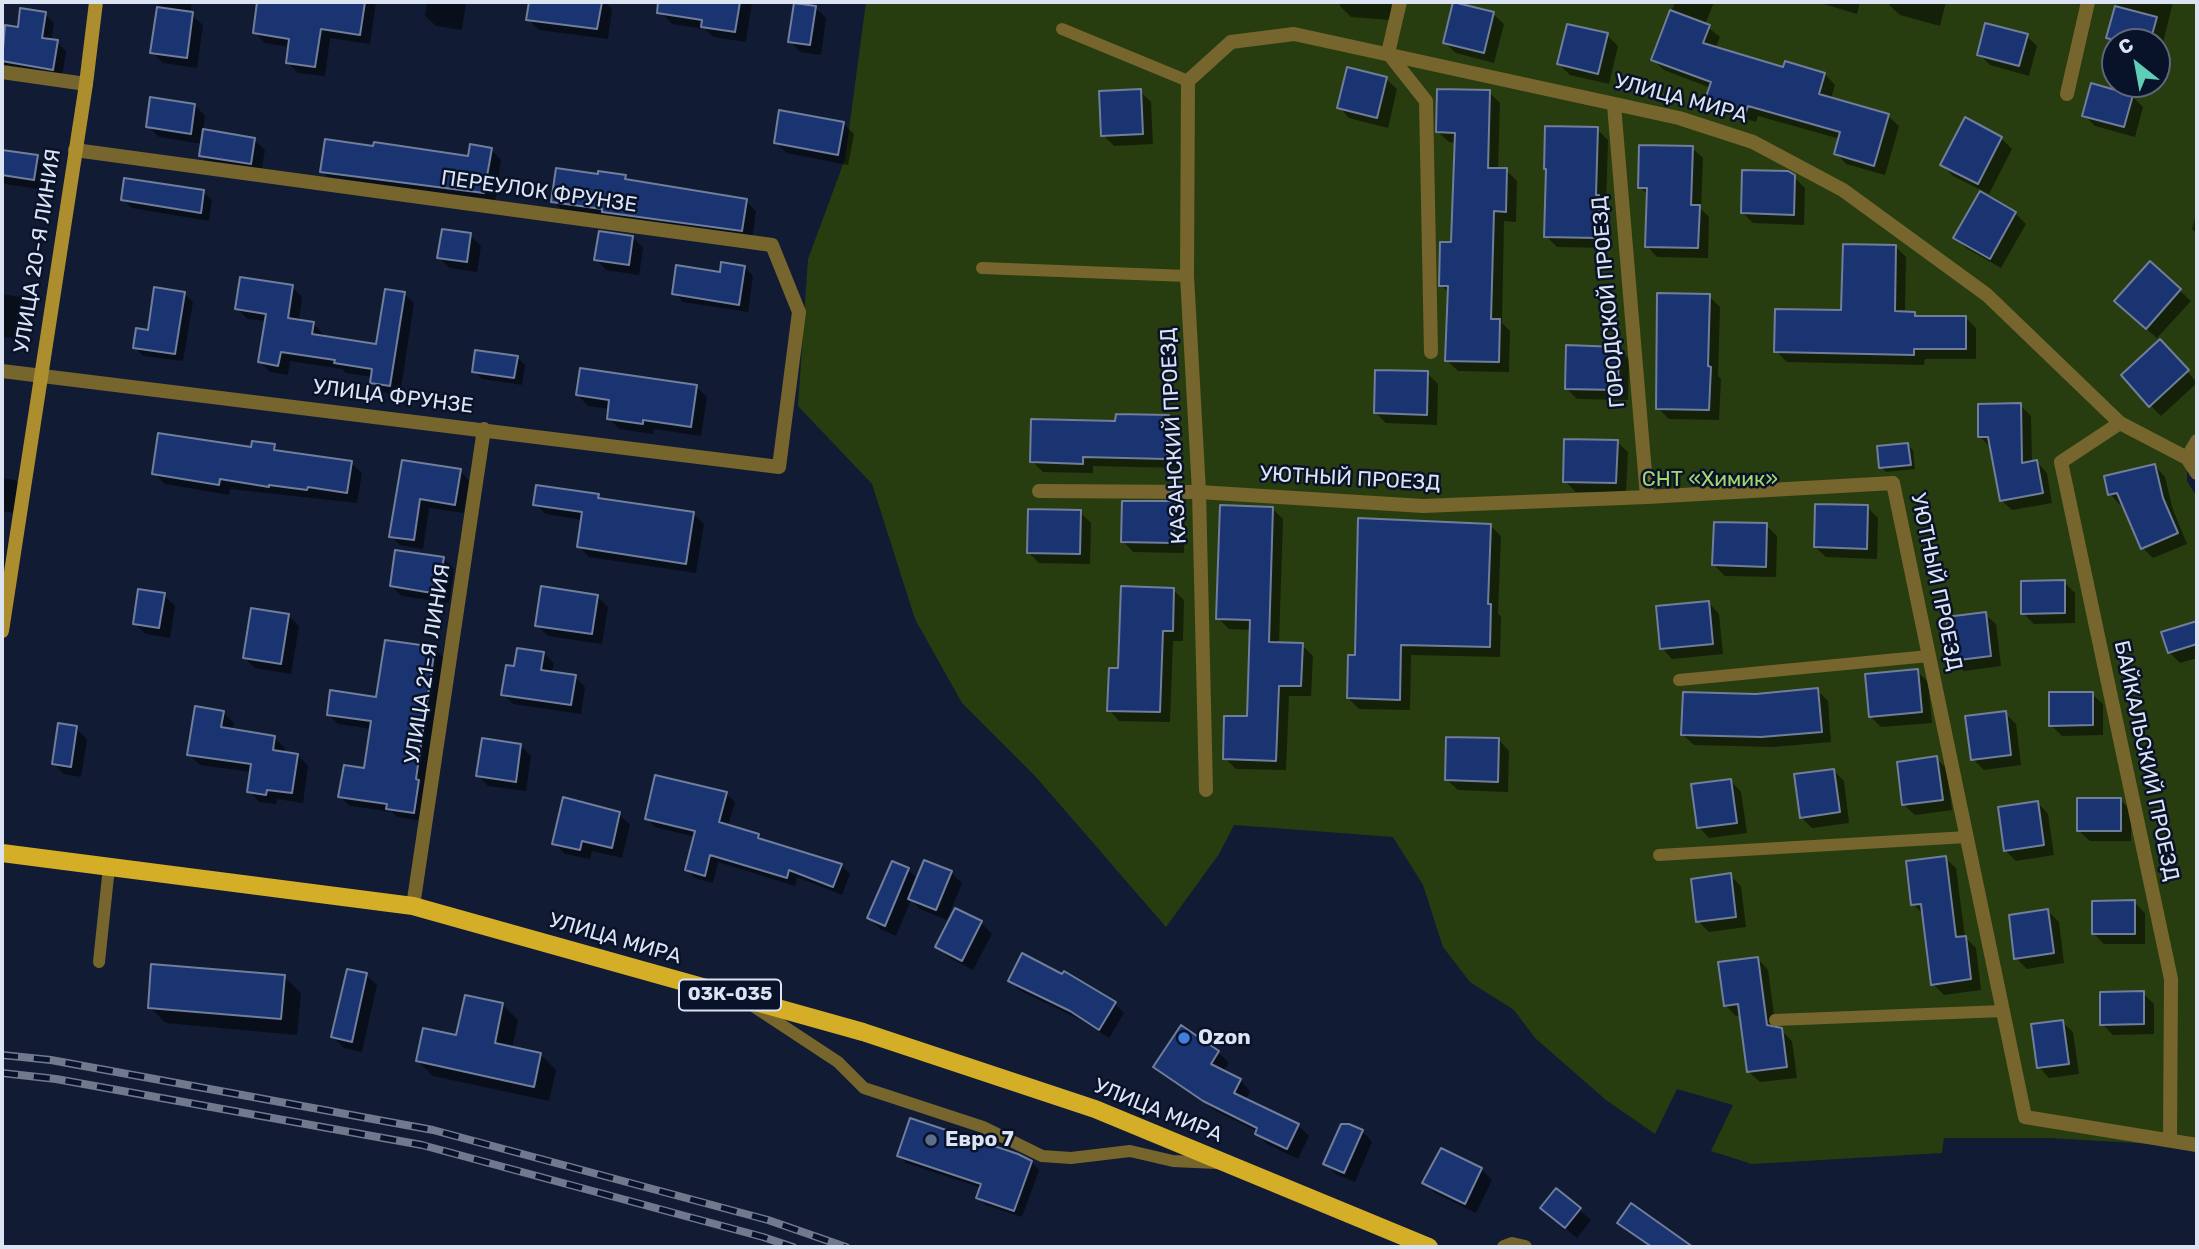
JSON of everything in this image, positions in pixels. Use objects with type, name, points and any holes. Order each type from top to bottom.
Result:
[{"type":"main road","name":"УЛИЦА 20-Я ЛИНИЯ","points":[[2,631],[86,84],[96,2]]},
{"type":"main road","name":"УЛИЦА МИРА","points":[[2,853],[413,906],[863,1032],[1095,1109],[1429,1247]]},
{"type":"street","points":[[1400,2],[1388,53],[1426,101],[1431,352]]},
{"type":"street","points":[[2067,94],[2088,2]]},
{"type":"street","name":"УЛИЦА МИРА","points":[[1188,81],[1231,42],[1294,34],[1679,118],[1753,142],[1843,190],[1987,295],[2120,424],[2187,458],[2197,473]]},
{"type":"street","points":[[2,72],[86,84]]},
{"type":"street","name":"КАЗАНСКИЙ ПРОЕЗД","points":[[1188,81],[1187,276],[1199,492],[1206,790]]},
{"type":"street","name":"ГОРОДСКОЙ ПРОЕЗД","points":[[1614,105],[1647,497]]},
{"type":"street","name":"ПЕРЕУЛОК ФРУНЗЕ","points":[[75,150],[772,245],[799,312],[779,467]]},
{"type":"street","name":"УЛИЦА ФРУНЗЕ","points":[[2,371],[779,467]]},
{"type":"street","name":"БАЙКАЛЬСКИЙ ПРОЕЗД","points":[[2120,424],[2061,462],[2171,979],[2170,1140]]},
{"type":"street","name":"УЛИЦА 21-Я ЛИНИЯ","points":[[413,906],[484,429]]},
{"type":"street","points":[[2187,458],[2197,441]]},
{"type":"street","name":"УЮТНЫЙ ПРОЕЗД","points":[[1038,491],[1199,492],[1423,506],[1893,483],[2025,1117],[2170,1140]]},
{"type":"street","points":[[2170,1140],[2197,1145]]},
{"type":"street","points":[[1504,1247],[1512,1244],[1525,1247]]},
{"type":"lane","points":[[1062,29],[1188,81]]},
{"type":"lane","points":[[982,268],[1187,276]]},
{"type":"lane","points":[[1679,680],[1929,656]]},
{"type":"lane","points":[[1658,855],[1967,837]]},
{"type":"lane","points":[[99,962],[110,867]]},
{"type":"lane","points":[[741,998],[838,1062],[864,1088],[983,1127],[1042,1156],[1071,1158],[1130,1152],[1173,1161],[1225,1163]]},
{"type":"lane","points":[[1775,1020],[2003,1011]]},
{"type":"green space","name":"СНТ «Химик»","points":[[866,2],[2197,2],[2197,449],[2187,458],[2187,481],[2197,497],[2197,1152],[2153,1144],[2049,1138],[1944,1138],[1942,1153],[1752,1164],[1711,1151],[1733,1105],[1677,1089],[1655,1134],[1606,1100],[1535,1038],[1514,1010],[1470,982],[1443,947],[1423,885],[1393,837],[1234,825],[1219,854],[1166,927],[1036,777],[962,703],[915,619],[872,484],[798,406],[808,259],[845,159]]},
{"type":"building","points":[[257,2],[365,2],[360,35],[321,29],[315,67],[286,63],[289,39],[253,33]]},
{"type":"building","points":[[529,2],[602,2],[597,29],[526,20]]},
{"type":"building","points":[[658,2],[740,2],[735,32],[701,27],[702,20],[657,13]]},
{"type":"building","points":[[1453,2],[1494,12],[1484,53],[1443,43]]},
{"type":"building","points":[[794,3],[816,6],[810,45],[788,42]]},
{"type":"building","points":[[2115,6],[2157,17],[2154,28],[2109,28]]},
{"type":"building","points":[[157,7],[193,12],[187,58],[150,53]]},
{"type":"building","points":[[20,8],[46,12],[42,38],[58,40],[53,70],[2,61],[5,25],[18,27]]},
{"type":"building","points":[[1670,10],[1710,25],[1703,43],[1783,67],[1785,61],[1825,73],[1819,94],[1889,114],[1874,166],[1834,154],[1840,132],[1748,106],[1746,112],[1705,100],[1711,82],[1651,60]]},
{"type":"building","points":[[1985,23],[2028,34],[2019,66],[1977,55]]},
{"type":"building","points":[[1567,24],[1608,33],[1598,74],[1557,64]]},
{"type":"building","points":[[1347,67],[1387,77],[1377,118],[1337,108]]},
{"type":"building","points":[[2091,83],[2101,86],[2101,98],[2132,98],[2124,127],[2082,116]]},
{"type":"building","points":[[1141,89],[1143,134],[1101,136],[1099,91]]},
{"type":"building","points":[[1437,89],[1490,90],[1488,168],[1507,168],[1506,212],[1494,211],[1491,319],[1500,319],[1499,362],[1445,361],[1448,286],[1439,286],[1440,242],[1451,242],[1455,133],[1436,132]]},
{"type":"building","points":[[150,97],[195,104],[191,134],[146,127]]},
{"type":"building","points":[[779,110],[844,122],[838,155],[774,143]]},
{"type":"building","points":[[1965,117],[2002,137],[1978,184],[1940,165]]},
{"type":"building","points":[[1545,126],[1598,127],[1598,238],[1544,237]]},
{"type":"building","points":[[203,129],[255,138],[251,164],[199,156]]},
{"type":"building","points":[[325,139],[373,146],[374,142],[468,156],[470,144],[492,148],[484,193],[320,172]]},
{"type":"building","points":[[1639,145],[1693,146],[1691,205],[1700,205],[1698,248],[1645,247],[1647,188],[1638,188]]},
{"type":"building","points":[[2,150],[38,155],[34,180],[2,175]]},
{"type":"building","points":[[556,168],[626,175],[625,179],[747,199],[742,231],[602,212],[602,209],[551,202]]},
{"type":"building","points":[[1742,170],[1788,171],[1795,175],[1794,215],[1741,213]]},
{"type":"building","points":[[124,178],[204,190],[201,213],[121,200]]},
{"type":"building","points":[[1980,191],[2016,212],[1990,259],[1953,238]]},
{"type":"building","points":[[442,229],[471,233],[467,262],[437,258]]},
{"type":"building","points":[[599,231],[633,236],[629,265],[594,260]]},
{"type":"building","points":[[1843,244],[1896,245],[1895,311],[1915,312],[1915,316],[1966,316],[1966,349],[1914,349],[1914,355],[1774,352],[1775,309],[1841,310]]},
{"type":"building","points":[[2150,261],[2181,289],[2146,329],[2114,301]]},
{"type":"building","points":[[721,262],[745,266],[739,305],[672,294],[676,265],[720,272]]},
{"type":"building","points":[[240,277],[293,285],[288,318],[314,322],[312,334],[376,344],[385,289],[405,292],[390,386],[370,383],[372,369],[334,363],[335,360],[281,352],[278,366],[258,362],[266,314],[235,309]]},
{"type":"building","points":[[154,287],[185,292],[175,354],[133,348],[136,328],[148,330]]},
{"type":"building","points":[[1657,293],[1710,294],[1709,410],[1656,409]]},
{"type":"building","points":[[2160,339],[2189,370],[2149,407],[2121,375]]},
{"type":"building","points":[[1566,345],[1619,347],[1618,390],[1565,389]]},
{"type":"building","points":[[475,350],[518,356],[514,378],[472,372]]},
{"type":"building","points":[[580,368],[697,385],[691,427],[643,420],[643,424],[607,419],[609,400],[576,395]]},
{"type":"building","points":[[1375,370],[1428,371],[1427,415],[1374,413]]},
{"type":"building","points":[[2021,403],[2022,463],[2037,460],[2043,493],[2000,501],[1988,437],[1978,437],[1978,404]]},
{"type":"building","points":[[1116,414],[1169,415],[1167,459],[1083,457],[1083,464],[1030,462],[1031,419],[1115,421]]},
{"type":"building","points":[[158,433],[251,447],[252,441],[275,444],[274,450],[352,461],[347,493],[308,487],[307,490],[269,487],[220,479],[219,485],[152,474]]},
{"type":"building","points":[[1564,439],[1618,440],[1616,483],[1563,482]]},
{"type":"building","points":[[1908,443],[1911,465],[1879,468],[1877,446]]},
{"type":"building","points":[[402,460],[461,469],[455,505],[420,499],[414,540],[389,537]]},
{"type":"building","points":[[2155,464],[2163,498],[2178,533],[2141,549],[2117,493],[2108,495],[2104,476]]},
{"type":"building","points":[[536,485],[599,494],[598,498],[694,512],[686,564],[577,547],[582,512],[533,505]]},
{"type":"building","points":[[1122,501],[1175,501],[1174,543],[1121,542]]},
{"type":"building","points":[[1815,504],[1868,505],[1867,549],[1814,547]]},
{"type":"building","points":[[1220,505],[1273,507],[1269,642],[1303,643],[1301,686],[1279,686],[1276,761],[1223,759],[1224,716],[1247,716],[1250,620],[1216,619]]},
{"type":"building","points":[[1028,509],[1081,510],[1080,554],[1027,553]]},
{"type":"building","points":[[1358,518],[1491,524],[1488,604],[1491,604],[1490,647],[1401,645],[1400,700],[1347,698],[1348,655],[1355,655]]},
{"type":"building","points":[[1714,522],[1767,523],[1766,567],[1712,565]]},
{"type":"building","points":[[395,550],[444,557],[438,594],[390,586]]},
{"type":"building","points":[[2065,580],[2065,613],[2021,614],[2021,581]]},
{"type":"building","points":[[541,586],[598,595],[592,634],[535,626]]},
{"type":"building","points":[[1121,586],[1174,588],[1173,631],[1163,631],[1160,712],[1107,711],[1109,668],[1118,668]]},
{"type":"building","points":[[138,589],[165,593],[159,628],[133,624]]},
{"type":"building","points":[[1709,601],[1713,644],[1660,649],[1656,606]]},
{"type":"building","points":[[251,608],[289,614],[281,664],[243,658]]},
{"type":"building","points":[[1986,612],[1991,656],[1951,661],[1946,617]]},
{"type":"building","points":[[2197,621],[2197,644],[2168,653],[2161,632]]},
{"type":"building","points":[[385,640],[435,647],[416,779],[419,780],[414,813],[386,809],[387,804],[338,797],[344,765],[364,768],[371,721],[327,715],[330,690],[376,697]]},
{"type":"building","points":[[517,648],[544,652],[541,670],[576,675],[571,705],[501,695],[506,665],[514,666]]},
{"type":"building","points":[[1918,669],[1922,712],[1869,717],[1865,674]]},
{"type":"building","points":[[1818,688],[1822,732],[1761,737],[1681,735],[1683,692],[1756,694]]},
{"type":"building","points":[[2049,692],[2093,692],[2093,725],[2049,726]]},
{"type":"building","points":[[195,706],[224,711],[221,727],[275,736],[273,750],[298,754],[292,793],[267,790],[266,795],[247,792],[251,764],[187,755]]},
{"type":"building","points":[[2006,711],[2011,755],[1971,760],[1965,716]]},
{"type":"building","points":[[58,723],[77,726],[71,767],[52,764]]},
{"type":"building","points":[[1446,737],[1499,738],[1498,782],[1445,780]]},
{"type":"building","points":[[482,738],[521,744],[516,782],[476,776]]},
{"type":"building","points":[[1937,756],[1943,800],[1902,805],[1897,762]]},
{"type":"building","points":[[1834,769],[1840,812],[1800,818],[1794,774]]},
{"type":"building","points":[[655,775],[727,792],[719,822],[759,834],[758,838],[842,864],[833,887],[789,870],[787,878],[710,855],[705,876],[685,870],[695,831],[645,819]]},
{"type":"building","points":[[1731,779],[1737,823],[1697,828],[1691,784]]},
{"type":"building","points":[[563,797],[620,812],[612,848],[582,841],[580,850],[552,844]]},
{"type":"building","points":[[2077,798],[2121,798],[2121,831],[2077,831]]},
{"type":"building","points":[[2038,801],[2044,845],[2004,851],[1998,807]]},
{"type":"building","points":[[1946,856],[1956,937],[1966,936],[1971,979],[1931,985],[1921,904],[1911,905],[1906,861]]},
{"type":"building","points":[[924,860],[952,871],[936,910],[908,899]]},
{"type":"building","points":[[892,861],[909,868],[885,926],[867,918]]},
{"type":"building","points":[[1731,873],[1736,917],[1696,922],[1691,879]]},
{"type":"building","points":[[2135,900],[2135,934],[2092,934],[2092,901]]},
{"type":"building","points":[[955,908],[982,921],[962,961],[935,947]]},
{"type":"building","points":[[2048,909],[2054,953],[2014,959],[2009,915]]},
{"type":"building","points":[[1022,953],[1062,974],[1064,971],[1116,1002],[1099,1030],[1070,1011],[1008,981]]},
{"type":"building","points":[[1758,957],[1767,1025],[1782,1028],[1787,1067],[1747,1072],[1738,1004],[1724,1006],[1718,962]]},
{"type":"building","points":[[151,964],[285,975],[281,1019],[148,1008]]},
{"type":"building","points":[[347,969],[367,973],[352,1042],[331,1037]]},
{"type":"building","points":[[2144,991],[2144,1024],[2100,1025],[2100,992]]},
{"type":"building","points":[[465,995],[503,1003],[495,1043],[541,1053],[534,1087],[416,1061],[423,1028],[456,1035]]},
{"type":"building","points":[[2063,1020],[2069,1064],[2037,1068],[2031,1024]]},
{"type":"building","points":[[1181,1025],[1219,1051],[1211,1064],[1241,1079],[1234,1093],[1299,1124],[1287,1149],[1255,1134],[1257,1128],[1203,1101],[1153,1067]]},
{"type":"building","points":[[910,1118],[1032,1161],[1014,1211],[976,1198],[981,1184],[897,1156]]},
{"type":"building","points":[[1341,1124],[1349,1124],[1363,1130],[1344,1173],[1323,1164]]},
{"type":"building","points":[[1441,1148],[1482,1168],[1465,1204],[1422,1183]]},
{"type":"building","points":[[1556,1188],[1581,1208],[1565,1228],[1540,1208]]},
{"type":"building","points":[[1631,1203],[1693,1247],[1652,1247],[1617,1223]]},
{"type":"railway","points":[[2,1055],[51,1060],[433,1130],[768,1220],[846,1247]]},
{"type":"railway","points":[[2,1073],[56,1079],[422,1145],[793,1247]]},
{"type":"place","name":"Ozon","points":[[1184,1038]]},
{"type":"place","name":"Евро 7","points":[[931,1140]]}]
